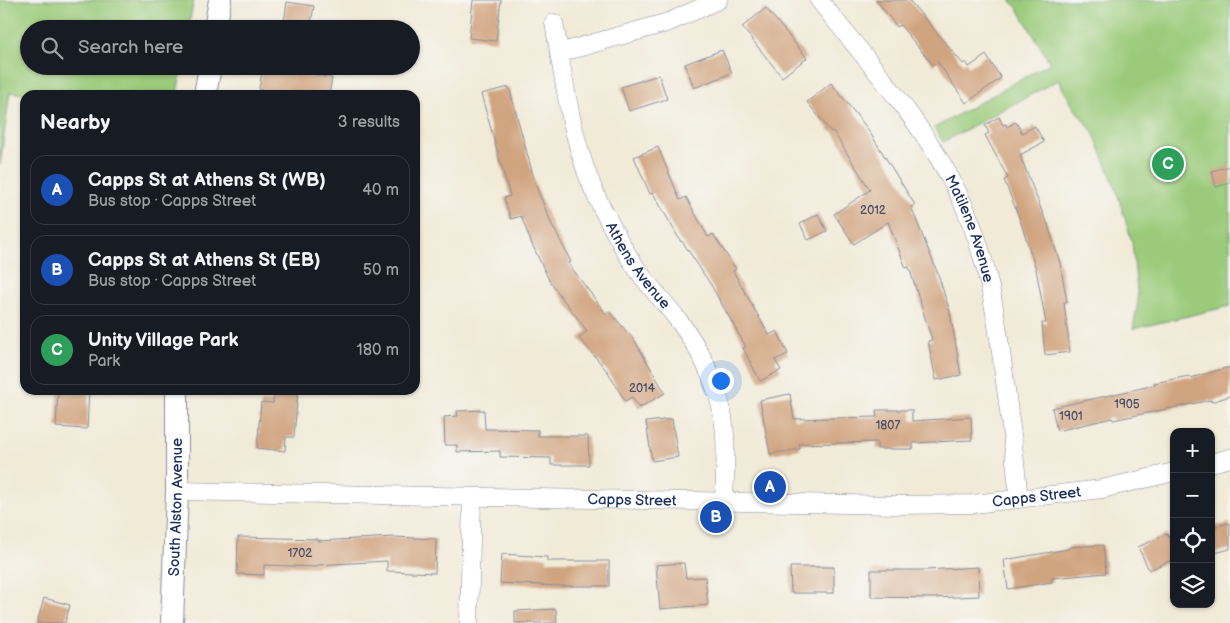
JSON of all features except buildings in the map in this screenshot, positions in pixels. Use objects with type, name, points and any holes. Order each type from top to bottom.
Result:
[{"type":"street","points":[[217,20],[220,0]]},
{"type":"street","points":[[559,53],[670,22],[718,0]]},
{"type":"street","name":"Matilene Avenue","points":[[819,0],[919,128],[945,169],[966,211],[979,246],[992,293],[1019,499]]},
{"type":"street","name":"Athens Avenue","points":[[554,23],[568,110],[600,205],[645,280],[676,317],[696,346],[711,377],[722,414],[725,446],[724,502]]},
{"type":"street","points":[[206,90],[208,75]]},
{"type":"street","name":"South Alston Avenue","points":[[172,623],[177,491],[177,395]]},
{"type":"street","points":[[1215,462],[1230,458]]},
{"type":"street","name":"Capps Street","points":[[177,491],[898,505],[973,504],[1102,489],[1170,473]]},
{"type":"street","points":[[469,623],[472,497]]},
{"type":"green space","points":[[0,0],[194,0],[190,20],[20,20],[20,75],[180,75],[178,90],[20,90],[20,93],[10,92],[0,165]]},
{"type":"green space","points":[[1010,0],[1230,0],[1230,306],[1133,329],[1138,301],[1132,242],[1115,186],[1093,132],[1074,108],[1058,80],[943,142],[934,128],[1050,63],[1018,9]]},
{"type":"place","name":"Unity Village Park","points":[[1168,164]]},
{"type":"place","name":"Capps St at Athens St (WB)","points":[[770,487]]},
{"type":"place","name":"Capps St at Athens St (EB)","points":[[716,517]]}]
